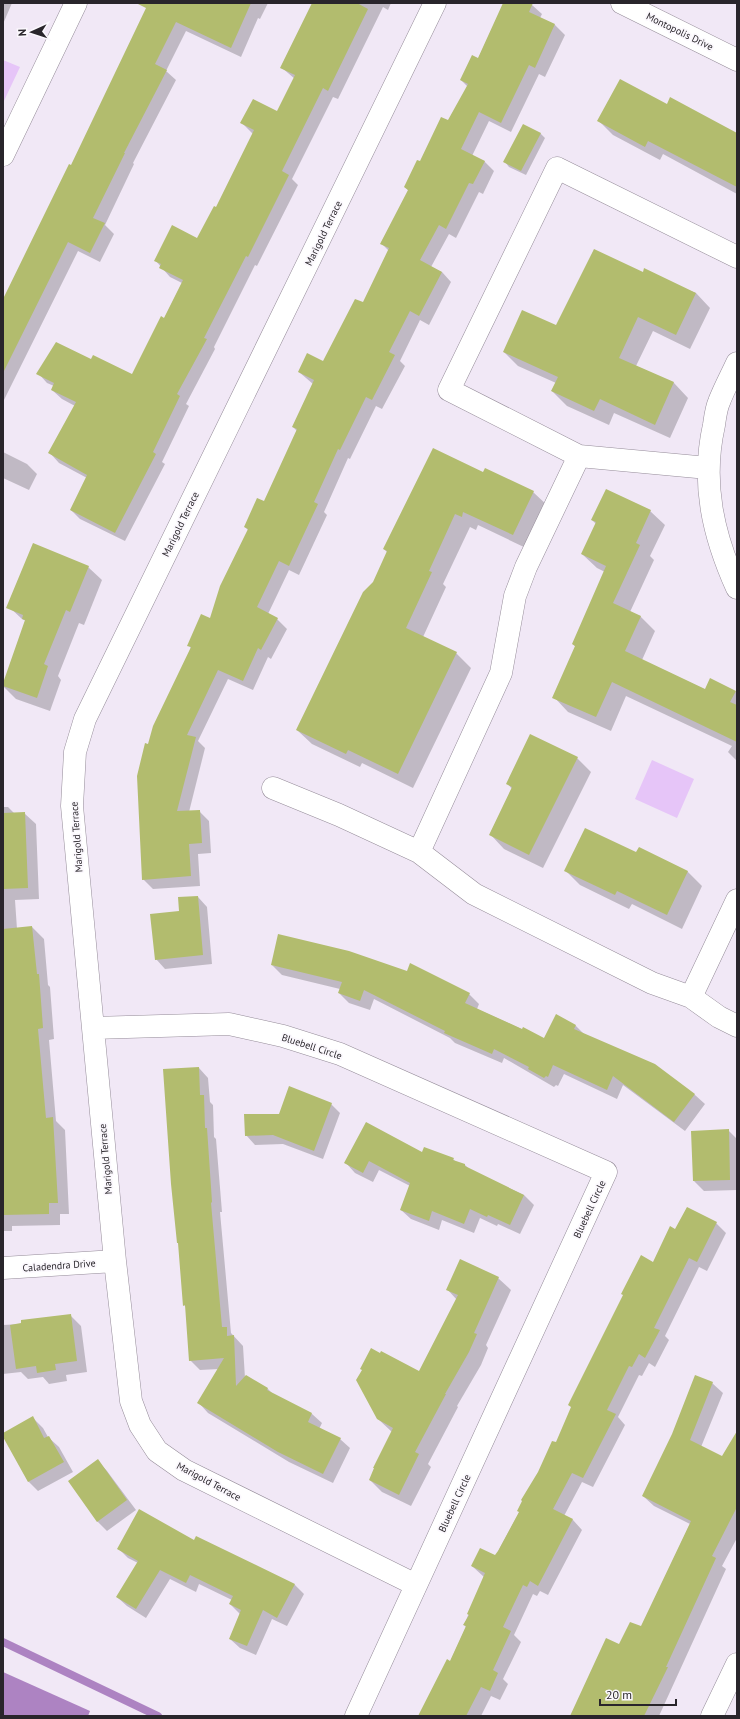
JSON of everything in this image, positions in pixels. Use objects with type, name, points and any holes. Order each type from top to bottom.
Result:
[{"type":"street","points":[[3,155],[76,3]]},
{"type":"street","name":"Marigold Terrace","points":[[416,1585],[184,1470],[157,1451],[140,1425],[131,1401],[115,1261],[72,806],[75,752],[85,720],[435,3]]},
{"type":"street","name":"Montopolis Drive","points":[[622,3],[737,60]]},
{"type":"street","points":[[708,468],[579,456],[449,390],[557,168],[737,257]]},
{"type":"street","points":[[737,363],[719,403],[711,438],[708,468],[710,500],[716,531],[737,588]]},
{"type":"street","points":[[419,852],[501,673],[515,596],[526,567],[579,456]]},
{"type":"street","points":[[273,788],[339,815],[419,852],[474,894],[652,983],[691,997],[719,1017],[737,1026]]},
{"type":"street","points":[[691,997],[737,900]]},
{"type":"street","name":"Bluebell Circle","points":[[93,1028],[229,1024],[283,1036],[340,1054],[606,1172],[356,1716]]},
{"type":"street","name":"Caladendra Drive","points":[[3,1268],[115,1261]]},
{"type":"street","points":[[712,1716],[737,1664]]},
{"type":"shaded area","points":[[3,60],[20,67],[3,103]]},
{"type":"shaded area","points":[[652,760],[694,779],[677,818],[635,799]]},
{"type":"shaded area","points":[[3,1672],[90,1711],[88,1716],[3,1716]]},
{"type":"building","points":[[136,3],[251,3],[231,48],[176,22],[155,64],[167,70],[124,153],[93,218],[105,223],[90,253],[68,242],[3,373],[3,299],[69,164],[71,165],[146,8]]},
{"type":"building","points":[[312,3],[357,3],[368,9],[328,91],[323,88],[282,171],[289,175],[248,257],[246,256],[204,338],[207,339],[177,394],[180,396],[153,452],[156,454],[115,533],[70,510],[87,475],[48,453],[76,402],[51,390],[54,383],[36,374],[56,342],[91,359],[93,355],[132,374],[161,316],[164,318],[183,280],[159,268],[161,264],[154,261],[172,225],[197,238],[214,206],[216,207],[254,130],[240,123],[253,99],[277,111],[295,75],[280,68]]},
{"type":"building","points":[[503,3],[533,3],[529,12],[555,24],[535,68],[529,65],[501,123],[479,112],[461,149],[485,161],[473,184],[469,183],[446,229],[439,225],[420,260],[442,272],[419,316],[410,311],[389,352],[395,355],[372,400],[366,397],[340,450],[338,449],[314,502],[318,504],[289,566],[279,561],[257,607],[278,618],[261,650],[258,648],[243,681],[218,670],[187,735],[196,737],[177,811],[200,810],[202,843],[189,844],[191,876],[142,880],[137,776],[145,743],[148,744],[153,726],[191,647],[187,646],[201,614],[210,618],[220,586],[248,529],[244,527],[257,498],[264,501],[297,429],[292,427],[314,380],[298,372],[307,353],[323,361],[355,299],[363,302],[389,248],[380,244],[408,190],[404,187],[417,160],[420,161],[441,117],[448,120],[468,84],[460,80],[472,55],[478,58]]},
{"type":"building","points":[[620,79],[667,104],[670,97],[737,133],[737,187],[648,141],[645,147],[597,121]]},
{"type":"building","points":[[523,124],[541,133],[521,171],[503,162]]},
{"type":"building","points":[[594,249],[643,272],[644,268],[696,293],[676,335],[638,317],[619,358],[674,382],[655,425],[600,399],[594,411],[551,391],[558,377],[503,352],[522,310],[556,325]]},
{"type":"building","points":[[433,448],[483,472],[485,468],[534,491],[513,535],[463,512],[462,517],[455,514],[429,571],[432,572],[406,628],[457,652],[398,774],[348,750],[346,754],[296,730],[363,592],[373,582],[387,551],[383,549]]},
{"type":"building","points":[[606,489],[651,510],[636,543],[640,545],[613,603],[641,616],[625,651],[705,689],[710,678],[736,691],[730,702],[737,705],[737,742],[612,682],[596,717],[552,698],[575,646],[572,644],[606,566],[581,554],[596,522],[591,520]]},
{"type":"building","points":[[33,543],[89,566],[70,612],[66,610],[44,664],[48,666],[37,698],[3,686],[25,620],[22,619],[23,615],[6,608]]},
{"type":"building","points":[[530,734],[578,757],[529,855],[489,835],[512,787],[506,784]]},
{"type":"building","points":[[25,812],[28,888],[3,889],[3,813]]},
{"type":"building","points":[[585,828],[636,852],[639,847],[688,871],[667,915],[617,891],[615,895],[564,871]]},
{"type":"building","points":[[198,896],[203,955],[155,960],[150,914],[179,911],[178,897]]},
{"type":"building","points":[[32,926],[37,974],[39,974],[43,1028],[38,1029],[46,1118],[53,1117],[58,1203],[49,1203],[49,1214],[3,1215],[3,929]]},
{"type":"building","points":[[278,934],[349,951],[407,971],[410,963],[470,993],[465,1003],[522,1029],[523,1027],[544,1038],[556,1014],[576,1025],[574,1029],[655,1064],[695,1094],[674,1122],[613,1076],[607,1090],[553,1065],[548,1077],[546,1076],[544,1078],[528,1069],[529,1067],[494,1049],[492,1054],[444,1033],[445,1031],[364,990],[360,1001],[338,993],[342,982],[271,965]]},
{"type":"building","points":[[199,1067],[200,1095],[204,1095],[205,1128],[207,1128],[211,1203],[222,1327],[227,1327],[227,1336],[234,1335],[236,1386],[246,1375],[268,1388],[267,1390],[312,1413],[308,1422],[341,1438],[323,1474],[278,1452],[197,1403],[224,1358],[189,1361],[185,1305],[183,1306],[171,1184],[163,1069]]},
{"type":"building","points":[[289,1086],[332,1103],[314,1151],[273,1135],[245,1136],[244,1114],[279,1114]]},
{"type":"building","points":[[366,1122],[422,1152],[424,1147],[454,1158],[453,1160],[465,1164],[465,1166],[524,1195],[510,1225],[470,1209],[464,1224],[432,1211],[429,1221],[400,1210],[410,1183],[369,1161],[363,1173],[344,1163]]},
{"type":"building","points":[[729,1129],[730,1180],[693,1181],[691,1131]]},
{"type":"building","points":[[687,1207],[717,1222],[697,1262],[689,1258],[654,1328],[660,1330],[645,1358],[639,1354],[632,1367],[629,1366],[607,1410],[616,1414],[583,1478],[572,1473],[553,1509],[573,1519],[538,1586],[530,1581],[527,1587],[523,1585],[503,1627],[511,1631],[493,1670],[498,1673],[490,1691],[481,1687],[466,1716],[418,1716],[447,1659],[450,1661],[466,1626],[463,1625],[469,1615],[467,1614],[485,1573],[471,1566],[480,1548],[495,1555],[498,1551],[519,1512],[517,1511],[522,1501],[521,1500],[538,1472],[552,1441],[556,1442],[571,1407],[568,1405],[623,1295],[621,1294],[641,1255],[653,1262],[670,1226],[675,1229]]},
{"type":"building","points":[[460,1259],[499,1277],[474,1333],[477,1334],[469,1352],[415,1452],[419,1454],[399,1495],[369,1480],[373,1468],[393,1428],[377,1419],[356,1380],[371,1348],[380,1353],[381,1351],[419,1371],[458,1295],[446,1290]]},
{"type":"building","points":[[71,1314],[77,1361],[55,1364],[56,1370],[37,1373],[36,1366],[16,1369],[10,1325],[21,1323],[21,1320]]},
{"type":"building","points":[[695,1375],[713,1382],[690,1440],[722,1456],[737,1431],[737,1507],[712,1556],[716,1558],[666,1667],[668,1667],[644,1716],[570,1716],[606,1638],[619,1644],[630,1622],[641,1626],[691,1521],[642,1496],[672,1434]]},
{"type":"building","points":[[33,1416],[44,1438],[49,1436],[64,1462],[28,1482],[3,1437],[3,1433]]},
{"type":"building","points":[[98,1459],[127,1500],[97,1522],[68,1481]]},
{"type":"building","points":[[139,1509],[194,1540],[196,1536],[295,1584],[277,1618],[263,1610],[247,1646],[229,1639],[241,1610],[229,1604],[233,1596],[190,1575],[186,1583],[160,1570],[136,1609],[116,1597],[138,1561],[117,1549]]},
{"type":"waterway","points":[[3,1642],[158,1716]]}]
